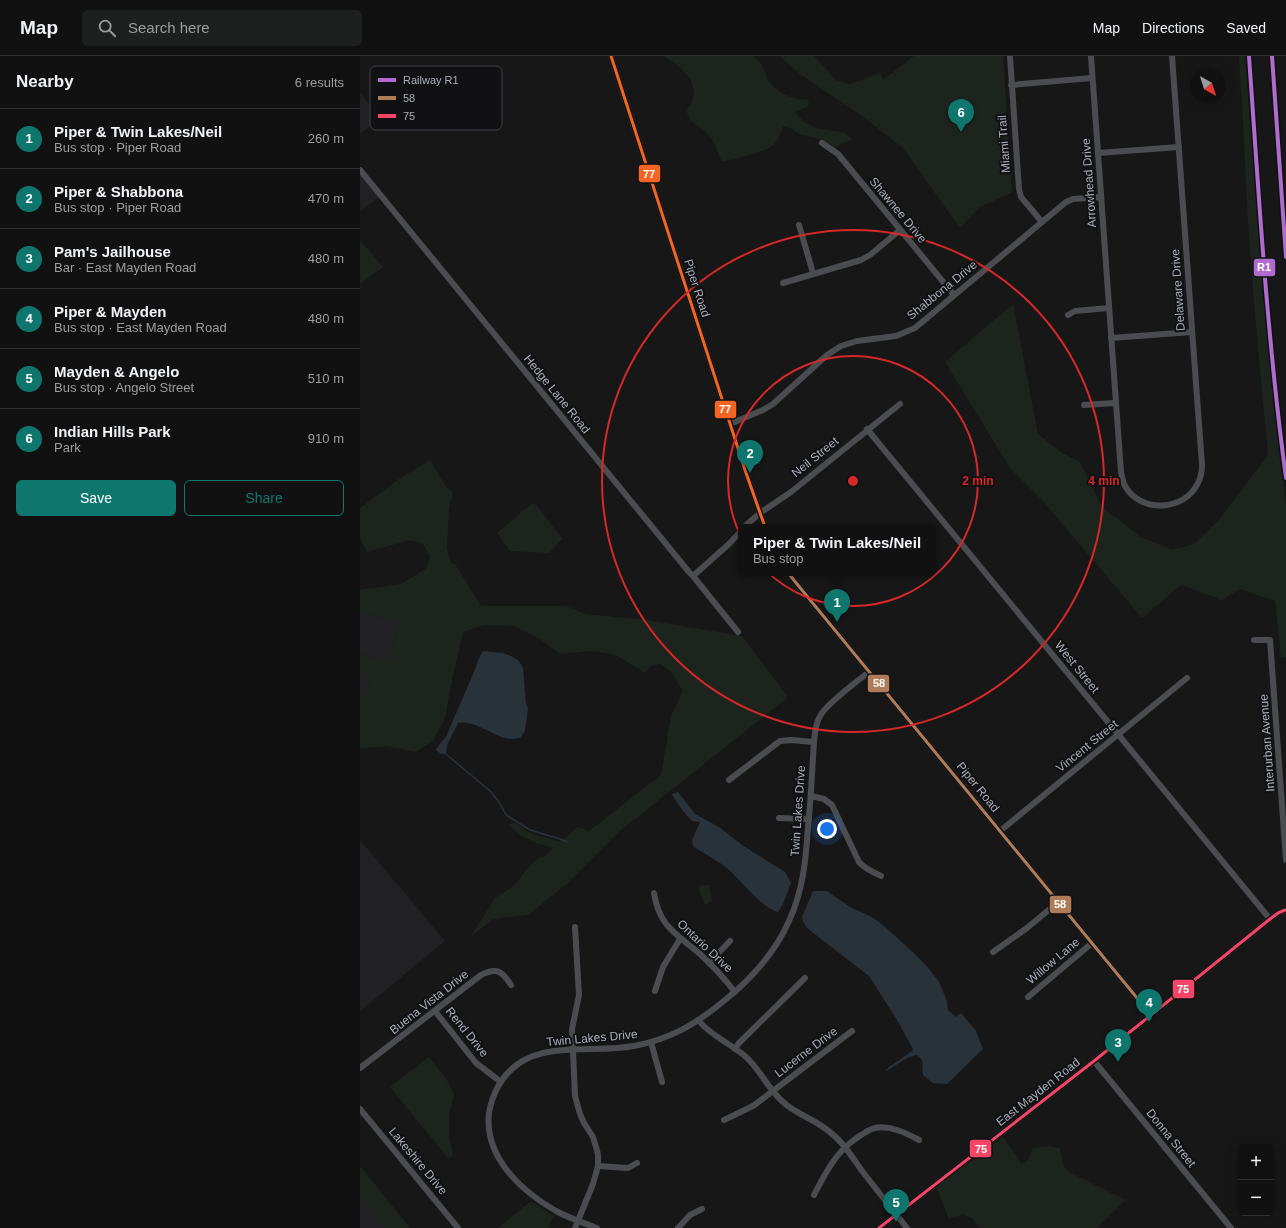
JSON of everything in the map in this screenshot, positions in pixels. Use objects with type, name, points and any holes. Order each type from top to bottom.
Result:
[{"type":"street","name":"Piper Road","points":[[611,56],[764,524]]},
{"type":"street","name":"Miami Trail","points":[[1010,56],[1019,189],[1022,197],[1042,222]]},
{"type":"street","name":"Arrowhead Drive","points":[[1091,56],[1121,472],[1125,486],[1132,495],[1144,503],[1157,506],[1169,505]]},
{"type":"street","name":"Delaware Drive","points":[[1169,505],[1189,496],[1199,483],[1202,471],[1172,56]]},
{"type":"street","points":[[1012,85],[1092,78]]},
{"type":"street","name":"Shawnee Drive","points":[[822,143],[838,154],[954,295]]},
{"type":"street","points":[[1098,153],[1179,147]]},
{"type":"street","name":"Hedge Lane Road","points":[[360,170],[738,632]]},
{"type":"street","name":"Shabbona Drive","points":[[730,424],[763,410],[773,404],[821,360],[841,346],[857,341],[896,336],[915,328],[1066,202],[1073,199],[1101,197]]},
{"type":"street","points":[[799,225],[813,273]]},
{"type":"street","points":[[783,283],[861,260],[870,255],[900,230]]},
{"type":"street","points":[[1068,315],[1075,311],[1108,308]]},
{"type":"street","points":[[1111,338],[1192,332]]},
{"type":"street","points":[[1084,406],[1115,403]]},
{"type":"street","name":"Neil Street","points":[[747,524],[760,513],[791,492],[867,429],[900,404]]},
{"type":"street","name":"West Street","points":[[867,429],[1270,919]]},
{"type":"street","points":[[693,576],[730,544],[738,535]]},
{"type":"street","name":"Piper Road","points":[[790,576],[1151,1015]]},
{"type":"street","name":"Interurban Avenue","points":[[1254,640],[1270,640],[1286,860]]},
{"type":"street","name":"Twin Lakes Drive","points":[[597,1228],[557,1211],[535,1197],[512,1176],[498,1158],[490,1136],[490,1109],[494,1096],[501,1082],[517,1064],[532,1056],[547,1052],[620,1048],[651,1042],[678,1032],[699,1021],[735,992],[755,972],[770,955],[792,916],[800,892],[805,869],[816,726],[822,713],[869,672]]},
{"type":"street","name":"Vincent Street","points":[[1000,831],[1187,678]]},
{"type":"street","points":[[729,780],[782,738],[814,742]]},
{"type":"street","points":[[811,796],[824,798],[832,805],[859,862],[867,870],[881,876]]},
{"type":"street","points":[[779,818],[809,819]]},
{"type":"street","name":"Ontario Drive","points":[[654,893],[655,903],[659,913],[668,927],[680,940],[709,962],[735,992]]},
{"type":"street","points":[[993,952],[1027,928],[1058,902]]},
{"type":"street","name":"East Mayden Road","points":[[879,1228],[1094,1061],[1270,919],[1278,913],[1286,910]]},
{"type":"street","points":[[575,927],[579,995],[572,1029],[575,1096],[584,1123],[596,1142],[598,1154],[598,1166],[575,1228]]},
{"type":"street","points":[[655,991],[658,977],[680,940]]},
{"type":"street","points":[[709,962],[730,940]]},
{"type":"street","name":"Willow Lane","points":[[1028,997],[1092,943]]},
{"type":"street","name":"Buena Vista Drive","points":[[360,1068],[481,975],[491,970],[497,971],[502,973],[511,985]]},
{"type":"street","points":[[735,1049],[739,1043],[805,978]]},
{"type":"street","name":"Rend Drive","points":[[435,1011],[476,1063],[501,1082]]},
{"type":"street","points":[[699,1021],[704,1028],[751,1062],[782,1101],[797,1113],[832,1133],[907,1228]]},
{"type":"street","name":"Lucerne Drive","points":[[724,1120],[753,1106],[852,1031]]},
{"type":"street","points":[[651,1042],[662,1082]]},
{"type":"street","name":"Donna Street","points":[[1094,1061],[1231,1228]]},
{"type":"street","name":"Lakeshire Drive","points":[[360,1109],[458,1228]]},
{"type":"street","points":[[814,1195],[821,1181],[845,1148],[867,1132],[875,1128],[895,1129],[919,1140]]},
{"type":"street","points":[[598,1166],[628,1168],[637,1163]]},
{"type":"street","points":[[678,1228],[690,1215],[702,1209]]},
{"type":"shaded area","points":[[663,56],[753,56],[762,64],[767,79],[780,92],[797,99],[807,99],[809,103],[807,107],[795,112],[804,122],[816,128],[845,133],[852,140],[841,144],[836,148],[823,140],[800,134],[788,127],[783,126],[777,141],[769,148],[722,162],[716,146],[709,135],[693,123],[687,113],[687,109],[694,94],[691,81],[681,69]]},
{"type":"shaded area","points":[[780,56],[814,56],[836,80],[850,84],[880,73],[883,80],[914,56],[1003,56],[1012,192],[979,208],[960,228],[903,148],[862,116],[800,74]]},
{"type":"shaded area","points":[[1239,56],[1245,56],[1279,450],[1286,507],[1286,657],[1281,658],[1275,601],[1240,589],[1222,600],[1181,585],[1142,618],[1043,501],[1010,468],[945,362],[1013,304],[1038,434],[1062,453],[1080,462],[1102,507],[1141,537],[1172,550],[1194,544],[1219,520],[1268,455],[1250,251]]},
{"type":"shaded area","points":[[360,92],[370,105],[370,126],[360,134]]},
{"type":"shaded area","points":[[360,173],[379,197],[360,212]]},
{"type":"shaded area","points":[[360,240],[383,267],[360,284]]},
{"type":"shaded area","points":[[430,460],[447,488],[453,492],[449,508],[447,548],[451,563],[455,564],[481,606],[567,606],[585,614],[640,619],[742,636],[788,697],[620,831],[568,883],[528,915],[494,919],[471,936],[495,898],[515,885],[526,870],[538,858],[544,857],[553,848],[536,843],[519,834],[508,824],[516,823],[530,833],[560,842],[577,827],[589,831],[661,775],[671,716],[683,691],[671,672],[661,664],[652,665],[645,673],[616,655],[592,651],[560,654],[540,639],[514,626],[484,625],[463,632],[445,718],[433,741],[415,752],[387,746],[360,748],[360,699],[369,691],[370,679],[360,665],[360,655],[390,660],[399,622],[360,612],[360,590],[401,584],[427,568],[430,556],[423,544],[410,540],[367,552],[360,538],[360,508],[399,479]]},
{"type":"shaded area","points":[[531,504],[536,504],[562,539],[549,553],[510,551],[497,533]]},
{"type":"shaded area","points":[[360,612],[399,622],[390,660],[360,655]]},
{"type":"shaded area","points":[[483,651],[503,653],[513,657],[519,661],[523,668],[526,703],[528,709],[525,731],[520,738],[510,739],[504,738],[471,724],[464,722],[458,723],[447,745],[446,754],[441,754],[436,750],[446,737]]},
{"type":"shaded area","points":[[360,665],[370,679],[369,691],[360,699]]},
{"type":"shaded area","points":[[678,792],[695,814],[719,827],[742,845],[785,872],[791,883],[783,904],[778,912],[771,909],[758,899],[724,866],[693,846],[692,840],[700,822],[691,820],[685,814],[672,794]]},
{"type":"shaded area","points":[[360,840],[445,941],[360,1011]]},
{"type":"shaded area","points":[[701,885],[709,886],[712,901],[705,905],[698,888]]},
{"type":"shaded area","points":[[813,891],[827,891],[850,907],[872,917],[884,926],[930,970],[939,982],[947,1001],[948,1010],[956,1017],[961,1013],[976,1031],[983,1049],[947,1084],[933,1083],[923,1075],[922,1061],[916,1055],[907,1058],[885,1072],[889,1067],[913,1049],[897,1020],[869,976],[807,928],[803,922],[802,917]]},
{"type":"shaded area","points":[[429,1057],[447,1080],[454,1095],[449,1115],[449,1136],[453,1156],[448,1158],[390,1087]]},
{"type":"shaded area","points":[[1003,1137],[1022,1164],[1028,1160],[1033,1148],[1049,1146],[1060,1148],[1063,1165],[1069,1172],[1125,1200],[1097,1228],[980,1228],[973,1219],[963,1214],[949,1219],[936,1187]]},
{"type":"shaded area","points":[[360,1166],[410,1228],[387,1228],[360,1192]]},
{"type":"shaded area","points":[[360,1185],[397,1228],[360,1228]]},
{"type":"shaded area","points":[[531,1201],[554,1216],[548,1228],[498,1228]]},
{"type":"waterway","points":[[446,754],[490,791],[499,802],[506,815],[530,830],[568,842]]},
{"type":"railway","points":[[1272,56],[1286,257]]},
{"type":"rail line","name":"R1","points":[[1249,56],[1269,320],[1279,425],[1286,478]]},
{"type":"rail line","name":"R1","points":[[1272,56],[1286,257]]},
{"type":"transit line","name":"77","points":[[611,56],[745,470],[764,524]]},
{"type":"transit line","name":"58","points":[[790,576],[1151,1015]]},
{"type":"transit line","name":"75","points":[[879,1228],[1094,1061],[1270,919],[1285,910]]},
{"type":"place","name":"Indian Hills Park","points":[[961,132]]},
{"type":"place","name":"Piper & Shabbona","points":[[750,473]]},
{"type":"place","name":"Piper & Twin Lakes/Neil","points":[[837,622]]},
{"type":"place","name":"Piper & Mayden","points":[[1149,1022]]},
{"type":"place","name":"Pam's Jailhouse","points":[[1118,1062]]},
{"type":"place","name":"Mayden & Angelo","points":[[896,1222]]}]
